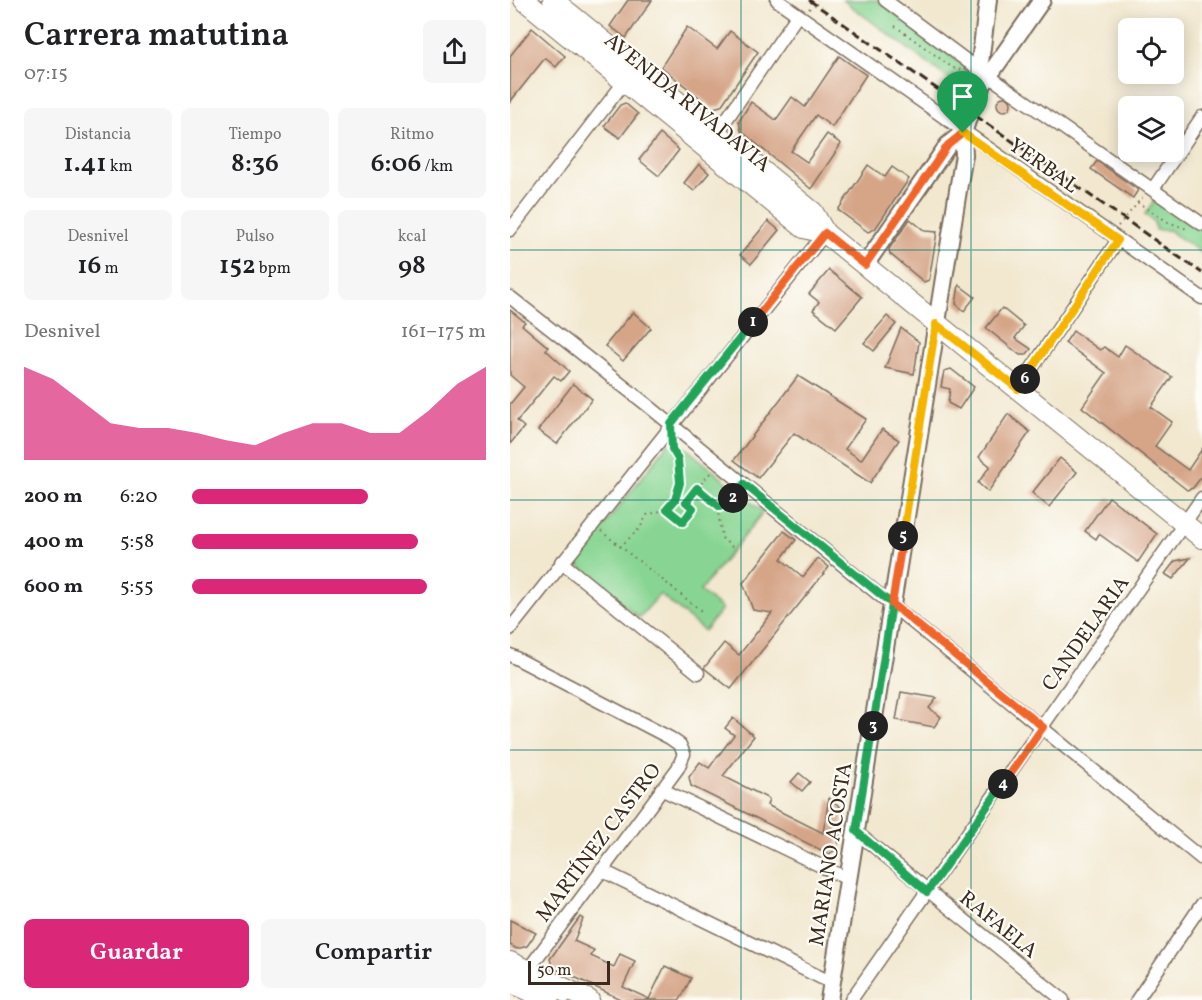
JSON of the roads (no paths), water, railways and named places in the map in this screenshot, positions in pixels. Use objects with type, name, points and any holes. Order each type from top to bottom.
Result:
[{"type":"main road","name":"AVENIDA RIVADAVIA","points":[[524,0],[559,7],[630,75],[711,141],[804,228],[825,233],[1202,538]]},
{"type":"main road","points":[[517,975],[580,999]]},
{"type":"main road","points":[[517,975],[548,1000]]},
{"type":"street","name":"YERBAL","points":[[777,0],[963,133],[1202,298]]},
{"type":"street","points":[[885,0],[1202,224]]},
{"type":"street","points":[[865,265],[948,145],[963,133],[984,72],[982,36],[988,0]]},
{"type":"street","points":[[984,72],[1009,49],[1042,0]]},
{"type":"street","points":[[711,141],[797,16]]},
{"type":"street","points":[[982,36],[993,48],[1000,51],[1009,49]]},
{"type":"street","points":[[510,230],[630,75]]},
{"type":"street","points":[[1153,189],[1202,117]]},
{"type":"street","name":"MARIANO ACOSTA","points":[[830,992],[964,155],[963,133]]},
{"type":"street","points":[[931,169],[942,167],[951,169],[957,176],[959,184]]},
{"type":"street","points":[[510,629],[825,233]]},
{"type":"street","points":[[1018,389],[1114,237]]},
{"type":"street","points":[[510,297],[671,424],[1202,859]]},
{"type":"street","name":"CANDELARIA","points":[[851,1000],[1202,498]]},
{"type":"street","points":[[561,562],[698,673]]},
{"type":"street","name":"MARTÍNEZ CASTRO","points":[[510,655],[670,738],[683,750],[681,763],[662,789],[517,975]]},
{"type":"street","points":[[662,789],[848,879]]},
{"type":"street","name":"RAFAELA","points":[[856,831],[927,892],[1063,1000]]},
{"type":"street","points":[[601,870],[830,992]]},
{"type":"street","points":[[1137,1000],[1202,904]]},
{"type":"railway","points":[[809,0],[1202,273]]}]
